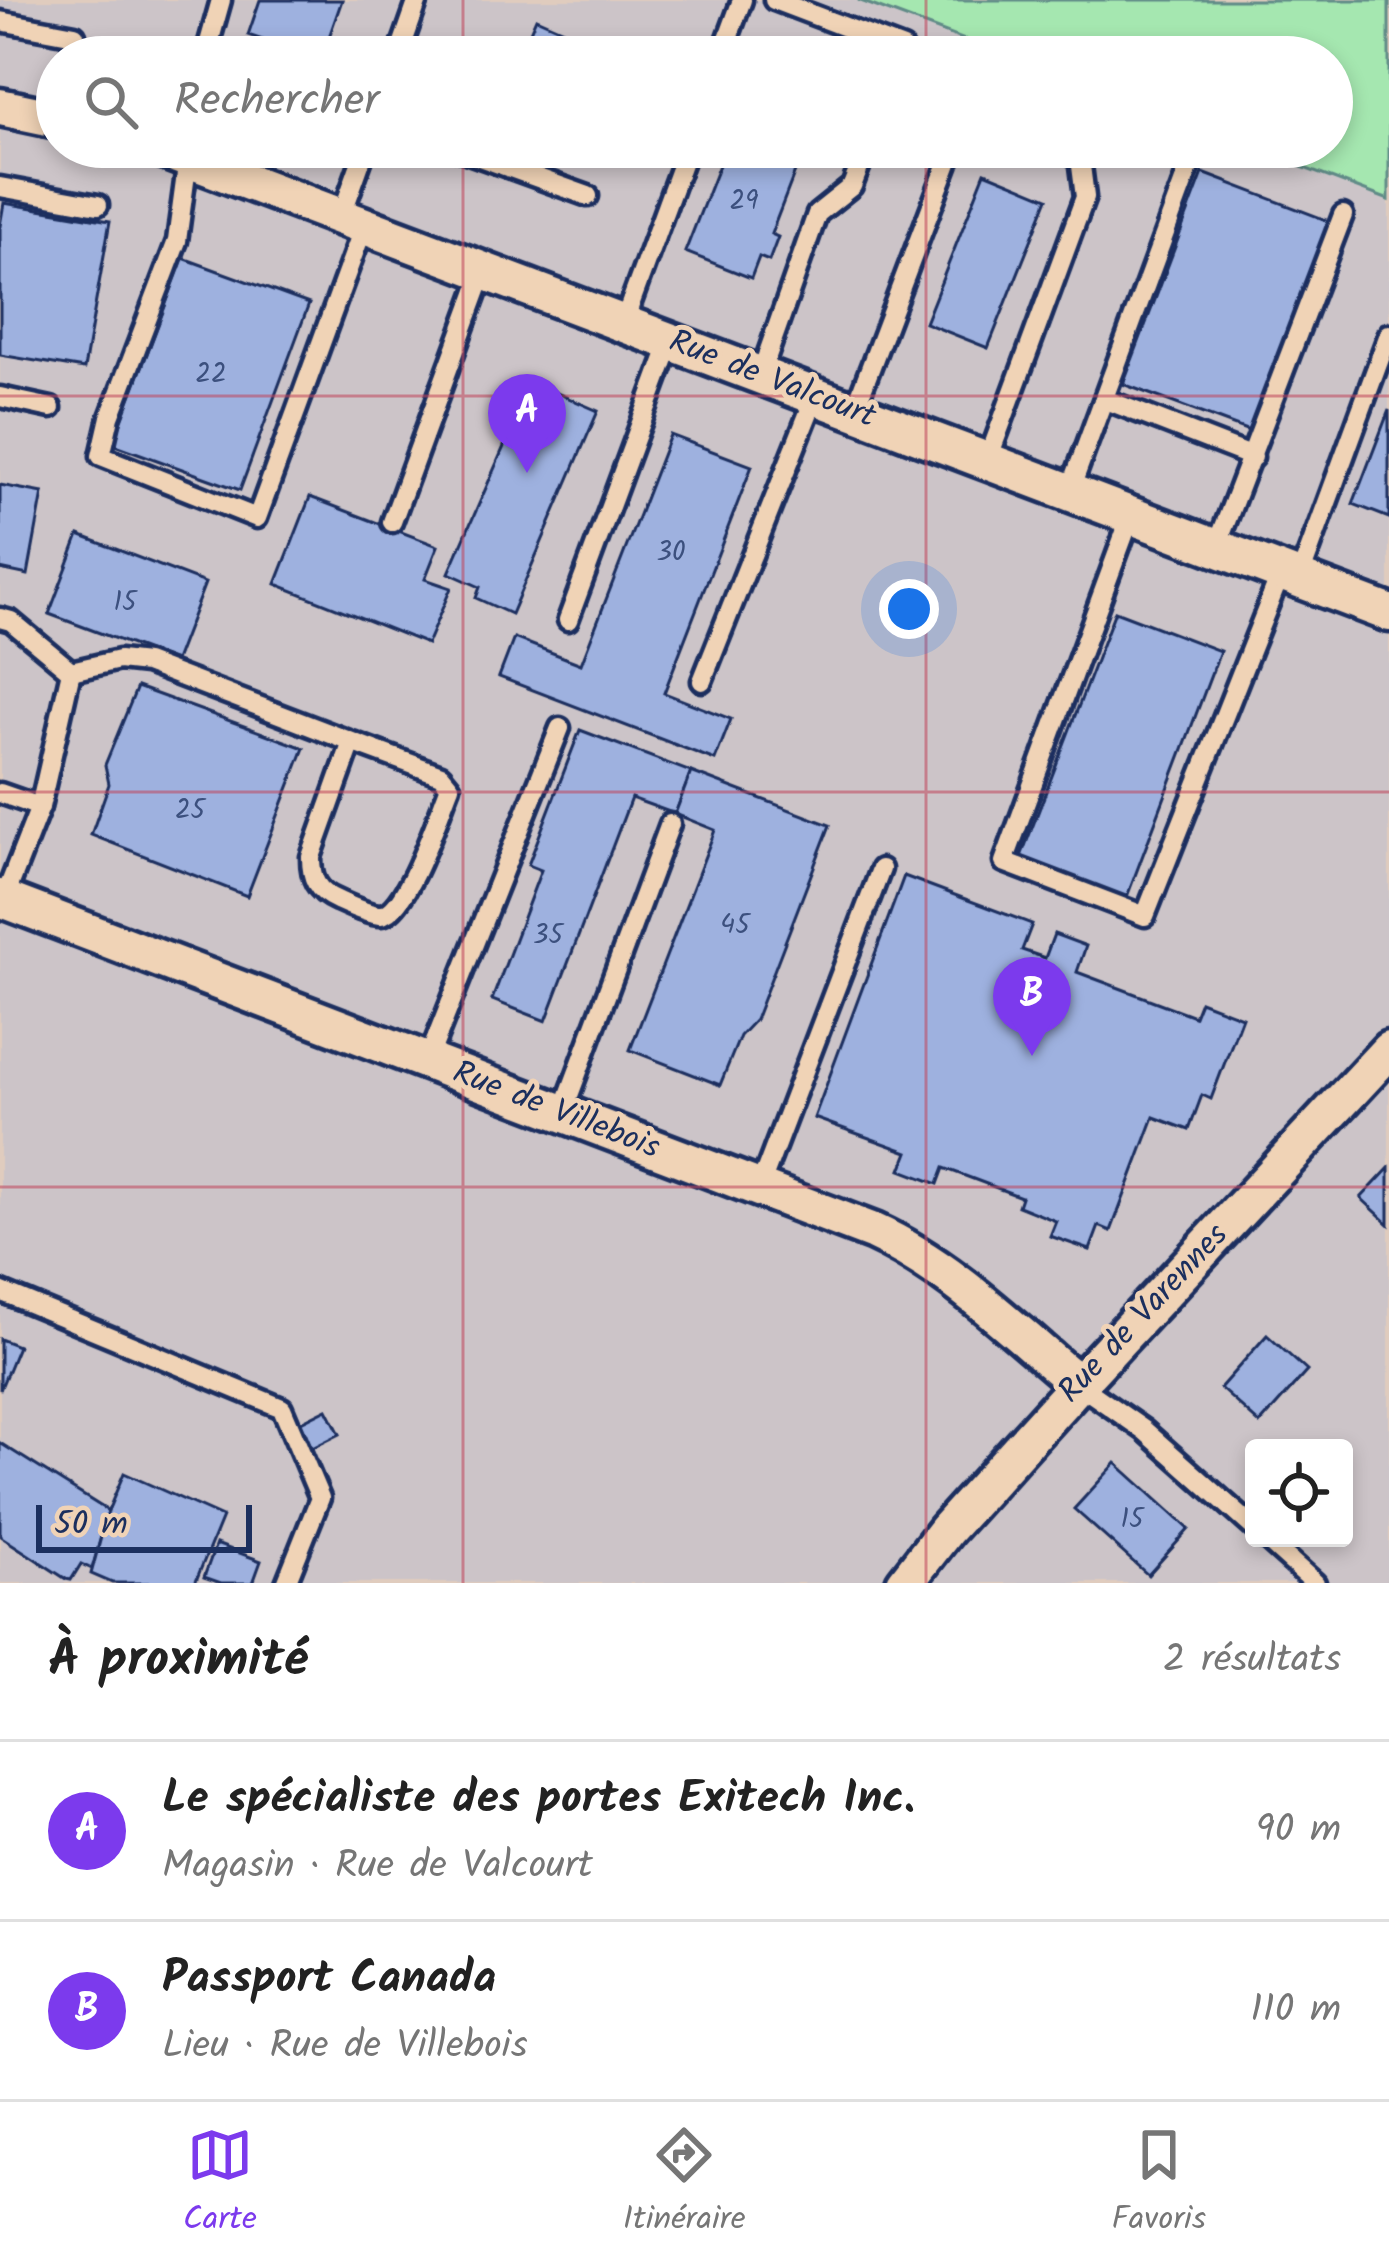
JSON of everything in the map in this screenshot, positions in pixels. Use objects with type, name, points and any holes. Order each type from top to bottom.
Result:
[{"type":"street","points":[[0,106],[36,114]]},
{"type":"street","name":"Rue de Valcourt","points":[[216,168],[1389,614]]},
{"type":"street","name":"Rue de Villebois","points":[[2,898],[910,1249],[1078,1384]]},
{"type":"street","name":"Rue de Varennes","points":[[905,1583],[1078,1384],[1389,1050]]},
{"type":"lane","points":[[213,36],[221,0]]},
{"type":"lane","points":[[405,36],[418,0]]},
{"type":"lane","points":[[729,36],[742,0]]},
{"type":"lane","points":[[774,0],[867,36]]},
{"type":"lane","points":[[0,21],[75,36]]},
{"type":"lane","points":[[175,168],[177,241],[110,417],[101,456],[257,518],[353,222],[362,168]]},
{"type":"lane","points":[[510,168],[588,196]]},
{"type":"lane","points":[[622,324],[680,168]]},
{"type":"lane","points":[[760,376],[818,214],[852,186],[859,168]]},
{"type":"lane","points":[[854,412],[945,168]]},
{"type":"lane","points":[[987,462],[1085,197],[1081,168]]},
{"type":"lane","points":[[1069,493],[1189,168]]},
{"type":"lane","points":[[0,187],[98,205]]},
{"type":"lane","points":[[1216,548],[1343,215]]},
{"type":"lane","points":[[392,522],[484,271]]},
{"type":"lane","points":[[1131,516],[1004,862],[1145,916],[1389,334]]},
{"type":"lane","points":[[568,620],[671,342]]},
{"type":"lane","points":[[0,397],[51,408]]},
{"type":"lane","points":[[702,681],[815,397]]},
{"type":"lane","points":[[1104,399],[1253,457]]},
{"type":"lane","points":[[0,618],[11,621],[71,671]]},
{"type":"lane","points":[[71,671],[119,660],[146,663],[441,775],[450,786],[406,893],[388,913],[379,915],[332,898],[315,886],[311,870],[311,856],[352,742]]},
{"type":"lane","points":[[2,898],[40,807],[71,671]]},
{"type":"lane","points":[[427,1062],[560,728]]},
{"type":"lane","points":[[0,793],[40,807]]},
{"type":"lane","points":[[562,1114],[670,824]]},
{"type":"lane","points":[[760,1190],[881,869]]},
{"type":"lane","points":[[0,1291],[282,1408],[320,1498],[286,1583]]},
{"type":"lane","points":[[1078,1384],[1144,1430],[1245,1520]]},
{"type":"lane","points":[[1275,1547],[1315,1583]]},
{"type":"shaded area","points":[[0,0],[858,0],[954,36],[36,36],[36,168],[1304,168],[1389,200],[1389,1583],[0,1583]]},
{"type":"green space","points":[[858,0],[1389,0],[1389,200],[1304,168],[1353,168],[1353,36],[954,36]]},
{"type":"building","points":[[260,0],[342,0],[329,36],[248,35]]},
{"type":"building","points":[[536,18],[577,36],[528,36]]},
{"type":"building","points":[[718,168],[796,168],[771,234],[778,237],[769,261],[759,257],[751,278],[685,252]]},
{"type":"building","points":[[985,172],[1048,198],[988,348],[925,323]]},
{"type":"building","points":[[1203,173],[1329,221],[1249,431],[1123,384]]},
{"type":"building","points":[[4,203],[110,221],[84,369],[0,355]]},
{"type":"building","points":[[183,258],[309,304],[240,490],[113,444]]},
{"type":"building","points":[[532,382],[598,411],[511,614],[476,598],[480,587],[449,573]]},
{"type":"building","points":[[1389,410],[1389,518],[1353,504]]},
{"type":"building","points":[[670,435],[752,466],[664,693],[731,719],[715,760],[499,677],[514,638],[581,664]]},
{"type":"building","points":[[0,485],[43,493],[28,575],[0,569]]},
{"type":"building","points":[[310,497],[438,546],[425,579],[451,588],[427,644],[276,584]]},
{"type":"building","points":[[79,535],[205,583],[175,661],[49,614]]},
{"type":"building","points":[[1115,611],[1220,651],[1125,902],[1019,862]]},
{"type":"building","points":[[137,687],[304,748],[247,896],[91,835],[109,784],[105,765]]},
{"type":"building","points":[[580,730],[691,772],[675,814],[631,798],[546,1021],[492,1000],[541,870],[528,865]]},
{"type":"building","points":[[691,772],[830,825],[755,1020],[740,1036],[720,1085],[630,1050],[715,830],[675,814]]},
{"type":"building","points":[[904,876],[1032,924],[1022,950],[1045,958],[1054,934],[1086,946],[1077,972],[1194,1016],[1200,1001],[1242,1017],[1211,1099],[1202,1095],[1189,1130],[1154,1117],[1111,1231],[1099,1226],[1090,1250],[1050,1236],[1056,1221],[1018,1206],[1021,1197],[944,1168],[938,1184],[901,1170],[908,1152],[814,1118]]},
{"type":"building","points":[[1389,1168],[1389,1224],[1361,1198]]},
{"type":"building","points":[[1267,1335],[1307,1371],[1260,1424],[1220,1388]]},
{"type":"building","points":[[0,1339],[18,1346],[0,1390]]},
{"type":"building","points":[[327,1409],[340,1434],[312,1448],[299,1423]]},
{"type":"building","points":[[0,1443],[108,1511],[92,1569],[81,1564],[71,1580],[66,1579],[0,1536]]},
{"type":"building","points":[[1116,1463],[1189,1529],[1148,1575],[1074,1509]]},
{"type":"building","points":[[124,1473],[222,1517],[195,1583],[112,1583],[91,1574]]},
{"type":"building","points":[[216,1544],[261,1561],[253,1583],[221,1583],[204,1577]]},
{"type":"place","name":"Le spécialiste des portes Exitech Inc.","points":[[527,473]]},
{"type":"place","name":"Passport Canada","points":[[1032,1056]]}]
